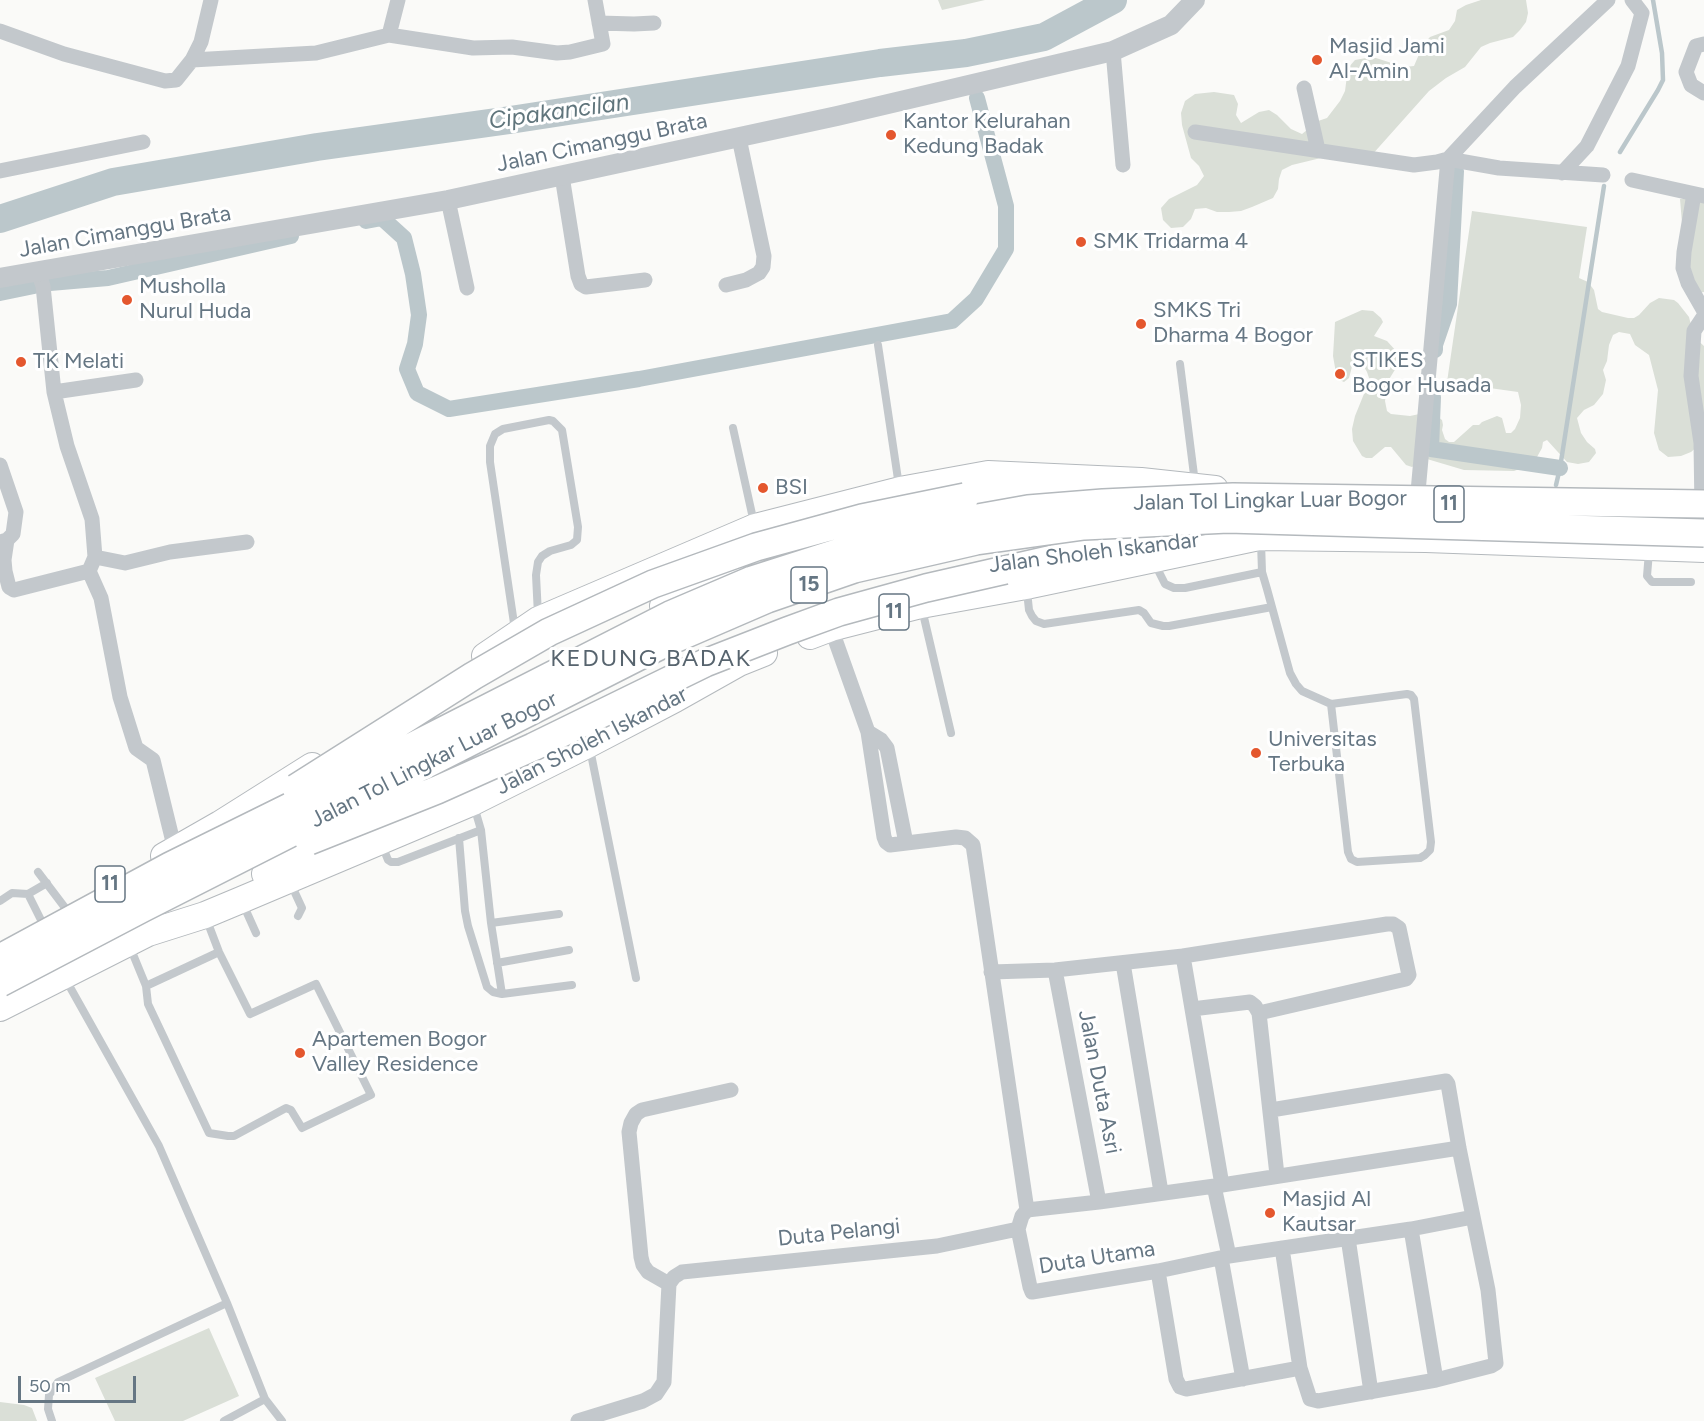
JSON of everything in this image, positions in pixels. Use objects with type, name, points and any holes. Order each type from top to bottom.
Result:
[{"type":"highway","name":"11","points":[[0,945],[66,909],[173,858],[220,824],[410,705],[538,620],[755,527],[900,490],[988,474],[1141,481],[1195,488],[1417,503],[1703,516]]},
{"type":"highway","points":[[220,824],[301,796],[699,587],[988,505],[1195,488]]},
{"type":"highway","points":[[173,858],[549,632],[653,584],[756,547],[862,518],[965,497],[1046,489],[1131,492]]},
{"type":"highway","name":"Jalan Tol Lingkar Luar Bogor","points":[[0,958],[173,858],[415,746],[670,615],[752,580],[908,533],[1028,509],[1233,496],[1703,516]]},
{"type":"highway","name":"Jalan Tol Lingkar Luar Bogor","points":[[0,982],[139,928],[665,643],[767,599],[854,569],[976,541],[1084,526],[1228,519],[1703,516]]},
{"type":"highway","name":"Jalan Sholeh Iskandar","points":[[139,928],[205,915],[473,802],[590,744],[739,663],[831,628],[1015,578],[1153,560],[1260,537]]},
{"type":"highway","name":"Jalan Sholeh Iskandar","points":[[0,1008],[63,976],[139,928],[286,864],[323,843],[603,702],[705,654],[839,602],[921,579],[1016,558],[1106,547],[1260,537],[1426,539],[1704,549]]},
{"type":"highway","points":[[139,928],[533,747],[705,663],[839,612],[926,588],[1015,578],[1106,547]]},
{"type":"highway","points":[[301,796],[323,843]]},
{"type":"street","points":[[0,31],[64,54],[165,81],[176,80],[192,60],[201,42],[212,0]]},
{"type":"street","points":[[389,35],[398,0]]},
{"type":"street","points":[[192,60],[316,53],[389,35],[473,48],[512,47],[557,53],[570,52],[603,44],[596,0]]},
{"type":"street","name":"Jalan Cimanggu Brata","points":[[0,279],[42,287],[739,138],[1113,51],[1171,25],[1195,0]]},
{"type":"street","points":[[1417,503],[1448,159],[1515,87],[1608,0]]},
{"type":"street","points":[[1562,172],[1587,146],[1628,66],[1642,13],[1632,0]]},
{"type":"street","points":[[598,23],[654,23]]},
{"type":"street","points":[[1704,44],[1696,46],[1686,72],[1691,85],[1704,93]]},
{"type":"street","points":[[1113,51],[1123,165]]},
{"type":"street","points":[[1304,88],[1318,150]]},
{"type":"street","points":[[1195,132],[1414,165],[1448,159],[1499,168],[1603,175]]},
{"type":"street","points":[[726,285],[746,280],[759,273],[763,267],[764,256],[739,138]]},
{"type":"street","points":[[0,171],[143,142]]},
{"type":"street","points":[[562,176],[581,284],[586,287],[645,280]]},
{"type":"street","points":[[1632,180],[1699,195],[1684,252],[1683,268],[1704,314],[1694,331],[1691,376],[1701,443],[1703,516]]},
{"type":"street","points":[[448,200],[467,288]]},
{"type":"street","points":[[42,287],[54,392],[67,446],[92,519],[92,564],[101,598],[120,697],[136,748],[153,760],[173,858]]},
{"type":"street","points":[[54,392],[136,380]]},
{"type":"street","points":[[0,465],[16,512],[13,534],[4,542],[5,571],[9,587],[14,590],[92,564],[125,563],[170,552],[247,542]]},
{"type":"street","points":[[831,628],[868,732],[886,842],[890,845],[956,837],[965,838],[973,845],[1027,1210],[1218,1185],[1459,1148]]},
{"type":"street","points":[[992,972],[1055,970],[1183,956],[1387,924],[1393,924],[1399,928],[1409,975],[1406,979],[1259,1013]]},
{"type":"street","points":[[1183,956],[1218,1185],[1225,1257],[1243,1379]]},
{"type":"street","points":[[1123,963],[1161,1192]]},
{"type":"street","name":"Jalan Duta Asri","points":[[1055,970],[1099,1202]]},
{"type":"street","points":[[1192,1009],[1250,1002],[1254,1004],[1259,1013],[1277,1175]]},
{"type":"street","points":[[1271,1110],[1446,1081],[1449,1084],[1459,1148],[1488,1290],[1496,1363],[1436,1380],[1314,1401],[1309,1396],[1300,1368],[1282,1248]]},
{"type":"street","points":[[578,1421],[643,1401],[656,1394],[664,1382],[669,1284],[648,1272],[641,1257],[629,1132],[633,1118],[642,1110],[731,1090]]},
{"type":"street","name":"Duta Utama","points":[[1027,1210],[1022,1216],[1018,1229],[1032,1292],[1158,1271],[1225,1257],[1411,1229],[1473,1217]]},
{"type":"street","name":"Duta Pelangi","points":[[669,1284],[682,1272],[937,1246],[1018,1229]]},
{"type":"street","points":[[1411,1229],[1436,1380]]},
{"type":"street","points":[[1348,1238],[1371,1392]]},
{"type":"street","points":[[1158,1271],[1177,1384],[1180,1387],[1186,1389],[1300,1368]]},
{"type":"lane","points":[[878,345],[900,490]]},
{"type":"lane","points":[[1180,364],[1195,488]]},
{"type":"lane","points":[[516,635],[490,462],[490,446],[495,434],[503,429],[549,420],[562,430],[578,527],[577,540],[571,545],[550,551],[538,562],[536,575],[538,620]]},
{"type":"lane","points":[[733,428],[755,527]]},
{"type":"lane","points":[[1260,537],[1262,572],[1290,674],[1302,691],[1331,704],[1407,694],[1414,699],[1431,842],[1430,850],[1425,855],[1420,858],[1357,862],[1351,859],[1348,852],[1331,704]]},
{"type":"lane","points":[[1650,548],[1647,576],[1652,582],[1691,582]]},
{"type":"lane","points":[[1153,560],[1166,584],[1174,588],[1185,588],[1262,572]]},
{"type":"lane","points":[[1015,578],[1029,610],[1036,621],[1044,624],[1139,610],[1151,623],[1163,627],[1272,607]]},
{"type":"lane","points":[[921,605],[951,733]]},
{"type":"lane","points":[[590,744],[636,978]]},
{"type":"lane","points":[[473,802],[481,831],[502,994]]},
{"type":"lane","points":[[381,841],[388,860],[398,862],[481,831]]},
{"type":"lane","points":[[459,838],[465,911],[487,987],[493,992],[502,994],[572,985]]},
{"type":"lane","points":[[38,872],[66,909]]},
{"type":"lane","points":[[290,880],[302,908],[298,916]]},
{"type":"lane","points":[[0,901],[12,893],[28,894],[46,883]]},
{"type":"lane","points":[[28,894],[42,922]]},
{"type":"lane","points":[[241,900],[256,933]]},
{"type":"lane","points":[[492,923],[559,914]]},
{"type":"lane","points":[[139,928],[148,1004],[209,1133],[234,1136],[286,1108],[291,1110],[302,1128],[371,1095],[316,984],[250,1014],[219,952],[205,915]]},
{"type":"lane","points":[[497,963],[569,950]]},
{"type":"lane","points":[[147,986],[219,952]]},
{"type":"lane","points":[[63,976],[159,1146],[227,1303],[265,1399],[282,1421]]},
{"type":"lane","points":[[52,1421],[48,1409],[49,1395],[58,1382],[227,1303]]},
{"type":"lane","points":[[224,1421],[265,1399]]},
{"type":"shaded area","points":[[938,0],[985,0],[942,10]]},
{"type":"shaded area","points":[[1481,0],[1526,0],[1528,13],[1526,22],[1513,37],[1481,47],[1465,67],[1429,91],[1371,156],[1325,157],[1292,165],[1282,170],[1278,189],[1273,198],[1252,207],[1229,212],[1217,212],[1206,208],[1195,209],[1191,219],[1183,227],[1171,228],[1163,220],[1161,208],[1169,199],[1197,185],[1204,176],[1199,166],[1191,158],[1182,125],[1181,113],[1185,101],[1195,94],[1214,92],[1234,95],[1238,104],[1236,115],[1241,123],[1259,112],[1269,110],[1291,129],[1302,134],[1318,121],[1327,118],[1340,101],[1345,91],[1348,68],[1355,60],[1376,58],[1404,67],[1414,66],[1423,45],[1430,37],[1449,30],[1455,21],[1457,10]]},
{"type":"shaded area","points":[[1704,198],[1704,292],[1688,295],[1680,199]]},
{"type":"shaded area","points":[[1472,211],[1587,227],[1579,278],[1588,282],[1594,290],[1598,309],[1602,312],[1634,318],[1659,298],[1674,300],[1678,303],[1689,317],[1694,337],[1704,346],[1704,441],[1691,452],[1681,456],[1668,457],[1659,450],[1654,433],[1658,390],[1649,355],[1635,345],[1630,334],[1619,332],[1613,335],[1609,345],[1603,370],[1606,380],[1603,394],[1594,405],[1584,410],[1577,418],[1581,433],[1595,449],[1596,453],[1589,462],[1578,464],[1567,462],[1547,440],[1543,442],[1537,457],[1530,465],[1514,471],[1464,470],[1427,459],[1412,467],[1406,465],[1391,447],[1385,447],[1372,458],[1362,456],[1353,441],[1352,429],[1369,378],[1358,356],[1354,359],[1349,378],[1344,382],[1337,379],[1333,356],[1335,322],[1362,310],[1373,311],[1381,318],[1383,322],[1374,336],[1387,341],[1397,352],[1396,368],[1388,381],[1385,401],[1387,411],[1391,414],[1410,416],[1424,413],[1438,417],[1442,420],[1445,439],[1449,442],[1454,442],[1473,425],[1479,425],[1497,416],[1502,418],[1506,433],[1511,433],[1520,418],[1521,405],[1518,392],[1447,382]]},
{"type":"shaded area","points":[[209,1328],[239,1396],[183,1421],[115,1421],[95,1378]]},
{"type":"shaded area","points":[[0,1402],[32,1408],[37,1421],[0,1421]]},
{"type":"waterway","name":"Cipakancilan","points":[[0,219],[113,182],[317,147],[880,63],[966,53],[1044,37],[1113,0]]},
{"type":"waterway","points":[[1620,152],[1663,80],[1662,53],[1653,0]]},
{"type":"waterway","points":[[366,221],[382,218],[404,238],[413,274],[419,315],[415,344],[407,369],[417,393],[449,409],[639,379],[952,321],[976,299],[1006,249],[1006,206],[977,98]]},
{"type":"waterway","points":[[1435,350],[1449,304],[1456,171]]},
{"type":"waterway","points":[[1556,485],[1604,186]]},
{"type":"waterway","points":[[50,283],[108,278],[291,236]]},
{"type":"waterway","points":[[0,293],[34,286]]},
{"type":"waterway","points":[[1433,397],[1431,449],[1560,468]]},
{"type":"place","name":"Masjid Jami Al-Amin","points":[[1317,60]]},
{"type":"place","name":"Kantor Kelurahan Kedung Badak","points":[[891,135]]},
{"type":"place","name":"SMK Tridarma 4","points":[[1081,242]]},
{"type":"place","name":"Musholla Nurul Huda","points":[[127,300]]},
{"type":"place","name":"SMKS Tri Dharma 4 Bogor","points":[[1141,324]]},
{"type":"place","name":"TK Melati","points":[[21,362]]},
{"type":"place","name":"STIKES Bogor Husada","points":[[1340,374]]},
{"type":"place","name":"BSI","points":[[763,488]]},
{"type":"place","name":"Universitas Terbuka","points":[[1256,753]]},
{"type":"place","name":"Apartemen Bogor Valley Residence","points":[[300,1053]]},
{"type":"place","name":"Masjid Al Kautsar","points":[[1270,1213]]},
{"type":"district","name":"KEDUNG BADAK","points":[[651,659]]}]
